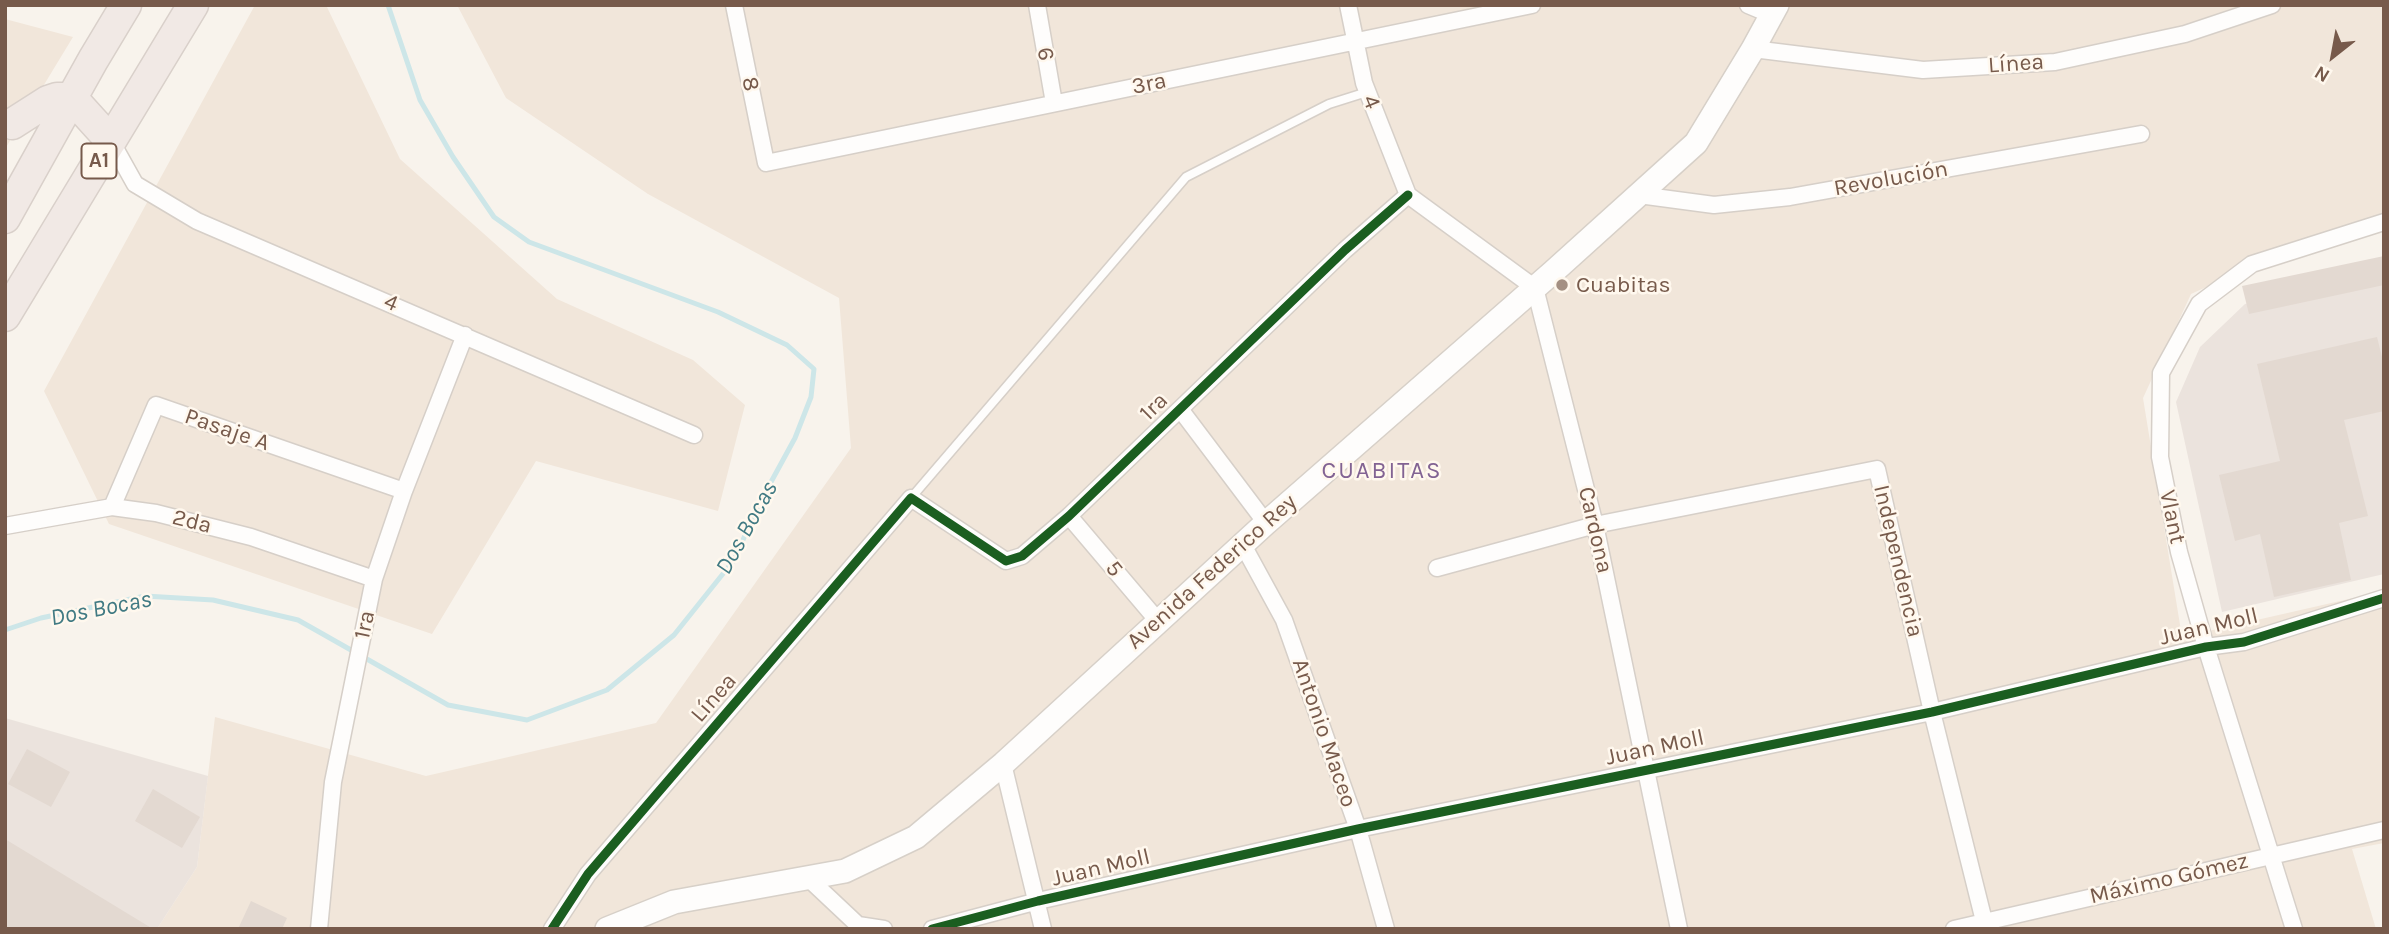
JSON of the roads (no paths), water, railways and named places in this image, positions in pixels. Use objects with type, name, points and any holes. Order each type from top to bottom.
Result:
[{"type":"highway","name":"A1","points":[[5,218],[93,60],[127,5]]},
{"type":"highway","name":"A1","points":[[5,316],[193,5]]},
{"type":"highway","points":[[8,128],[58,75],[80,63],[93,60]]},
{"type":"highway","points":[[8,128],[48,101],[72,98],[111,141]]},
{"type":"main road","name":"Avenida Federico Rey","points":[[607,929],[674,902],[845,871],[916,837],[1003,764],[1266,523],[1696,143],[1774,10]]},
{"type":"street","name":"8","points":[[734,5],[766,163]]},
{"type":"street","name":"6","points":[[1037,5],[1054,103]]},
{"type":"street","name":"4","points":[[1348,5],[1364,83],[1408,195]]},
{"type":"street","name":"3ra","points":[[766,163],[1532,5]]},
{"type":"street","points":[[1748,5],[1774,10]]},
{"type":"street","name":"Línea","points":[[1753,49],[1923,70],[2055,62],[2186,34],[2272,5]]},
{"type":"street","name":"Revolución","points":[[1639,195],[1714,205],[1790,197],[2141,134]]},
{"type":"street","name":"4","points":[[111,141],[135,184],[197,221],[694,435]]},
{"type":"street","points":[[1408,195],[1535,288]]},
{"type":"street","name":"1ra","points":[[911,498],[1006,561],[1022,556],[1069,516],[1345,250],[1408,195]]},
{"type":"street","name":"Vlant","points":[[2294,929],[2179,552],[2160,457],[2161,373],[2199,304],[2252,264],[2384,222]]},
{"type":"street","name":"Cardona","points":[[1535,288],[1595,526],[1679,929]]},
{"type":"street","name":"1ra","points":[[319,929],[333,782],[374,579],[404,491],[465,335]]},
{"type":"street","name":"Pasaje A","points":[[111,507],[156,405],[404,491]]},
{"type":"street","points":[[1180,409],[1266,523]]},
{"type":"street","name":"Independencia","points":[[1437,568],[1595,526],[1877,469],[1932,712],[1985,925]]},
{"type":"street","name":"Línea","points":[[552,929],[588,874],[911,498]]},
{"type":"street","name":"2da","points":[[5,526],[111,507],[156,513],[251,537],[374,579]]},
{"type":"street","name":"5","points":[[1069,516],[1158,621]]},
{"type":"street","name":"Antonio Maceo","points":[[1243,545],[1284,620],[1359,829],[1386,929]]},
{"type":"street","name":"Juan Moll","points":[[932,929],[1038,901],[1359,829],[1932,712],[2206,647],[2244,642],[2384,598]]},
{"type":"street","points":[[1003,764],[1043,929]]},
{"type":"street","name":"Máximo Gómez","points":[[1954,929],[1985,925],[2384,830]]},
{"type":"street","points":[[808,878],[858,925],[884,929]]},
{"type":"lane","points":[[911,498],[1186,177],[1329,104],[1367,92]]},
{"type":"waterway","name":"Dos Bocas","points":[[5,630],[41,618],[145,596],[213,600],[298,620],[448,705],[527,720],[607,690],[674,635],[734,560],[759,504],[795,438],[811,397],[814,369],[787,345],[718,312],[529,242],[494,217],[453,157],[420,100],[388,5]]},
{"type":"place","name":"Cuabitas","points":[[1562,285]]},
{"type":"district","name":"CUABITAS","points":[[1382,471]]}]
